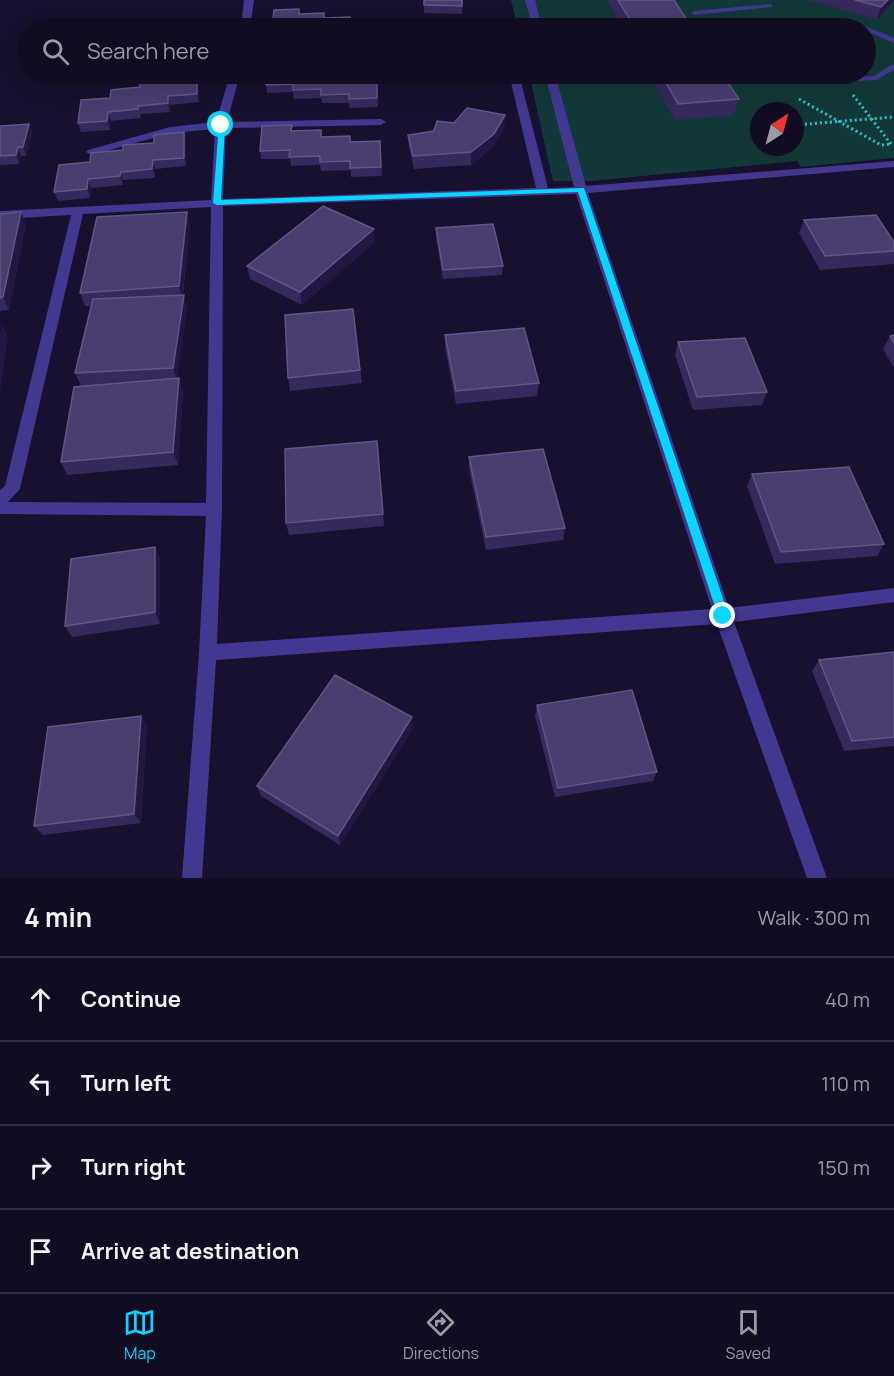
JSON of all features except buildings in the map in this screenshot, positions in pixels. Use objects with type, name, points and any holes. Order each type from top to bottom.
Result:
[{"type":"street","points":[[247,18],[249,0]]},
{"type":"street","points":[[530,0],[535,18]]},
{"type":"street","points":[[192,878],[208,653],[214,510],[217,203],[221,125],[232,84]]},
{"type":"street","points":[[516,84],[543,191]]},
{"type":"street","points":[[553,84],[581,190],[723,616],[817,878]]},
{"type":"street","points":[[92,152],[155,133],[221,125],[381,122]]},
{"type":"street","points":[[0,215],[217,203],[581,190],[890,164],[894,177]]},
{"type":"street","points":[[0,499],[12,489],[78,211]]},
{"type":"street","points":[[0,508],[214,510]]},
{"type":"street","points":[[208,653],[723,616],[894,596]]},
{"type":"lane","points":[[694,13],[768,3],[778,18]]},
{"type":"lane","points":[[876,32],[894,41]]},
{"type":"lane","points":[[876,78],[894,68]]},
{"type":"path","points":[[786,84],[795,96],[839,122],[881,145],[892,144]]},
{"type":"path","points":[[844,84],[892,144]]},
{"type":"path","points":[[804,124],[894,117]]},
{"type":"green space","points":[[511,0],[894,0],[894,158],[801,167],[797,161],[591,181],[553,181],[531,84],[876,84],[876,18],[516,18]]},
{"type":"route","points":[[221,125],[217,203],[581,190],[723,616]]}]
